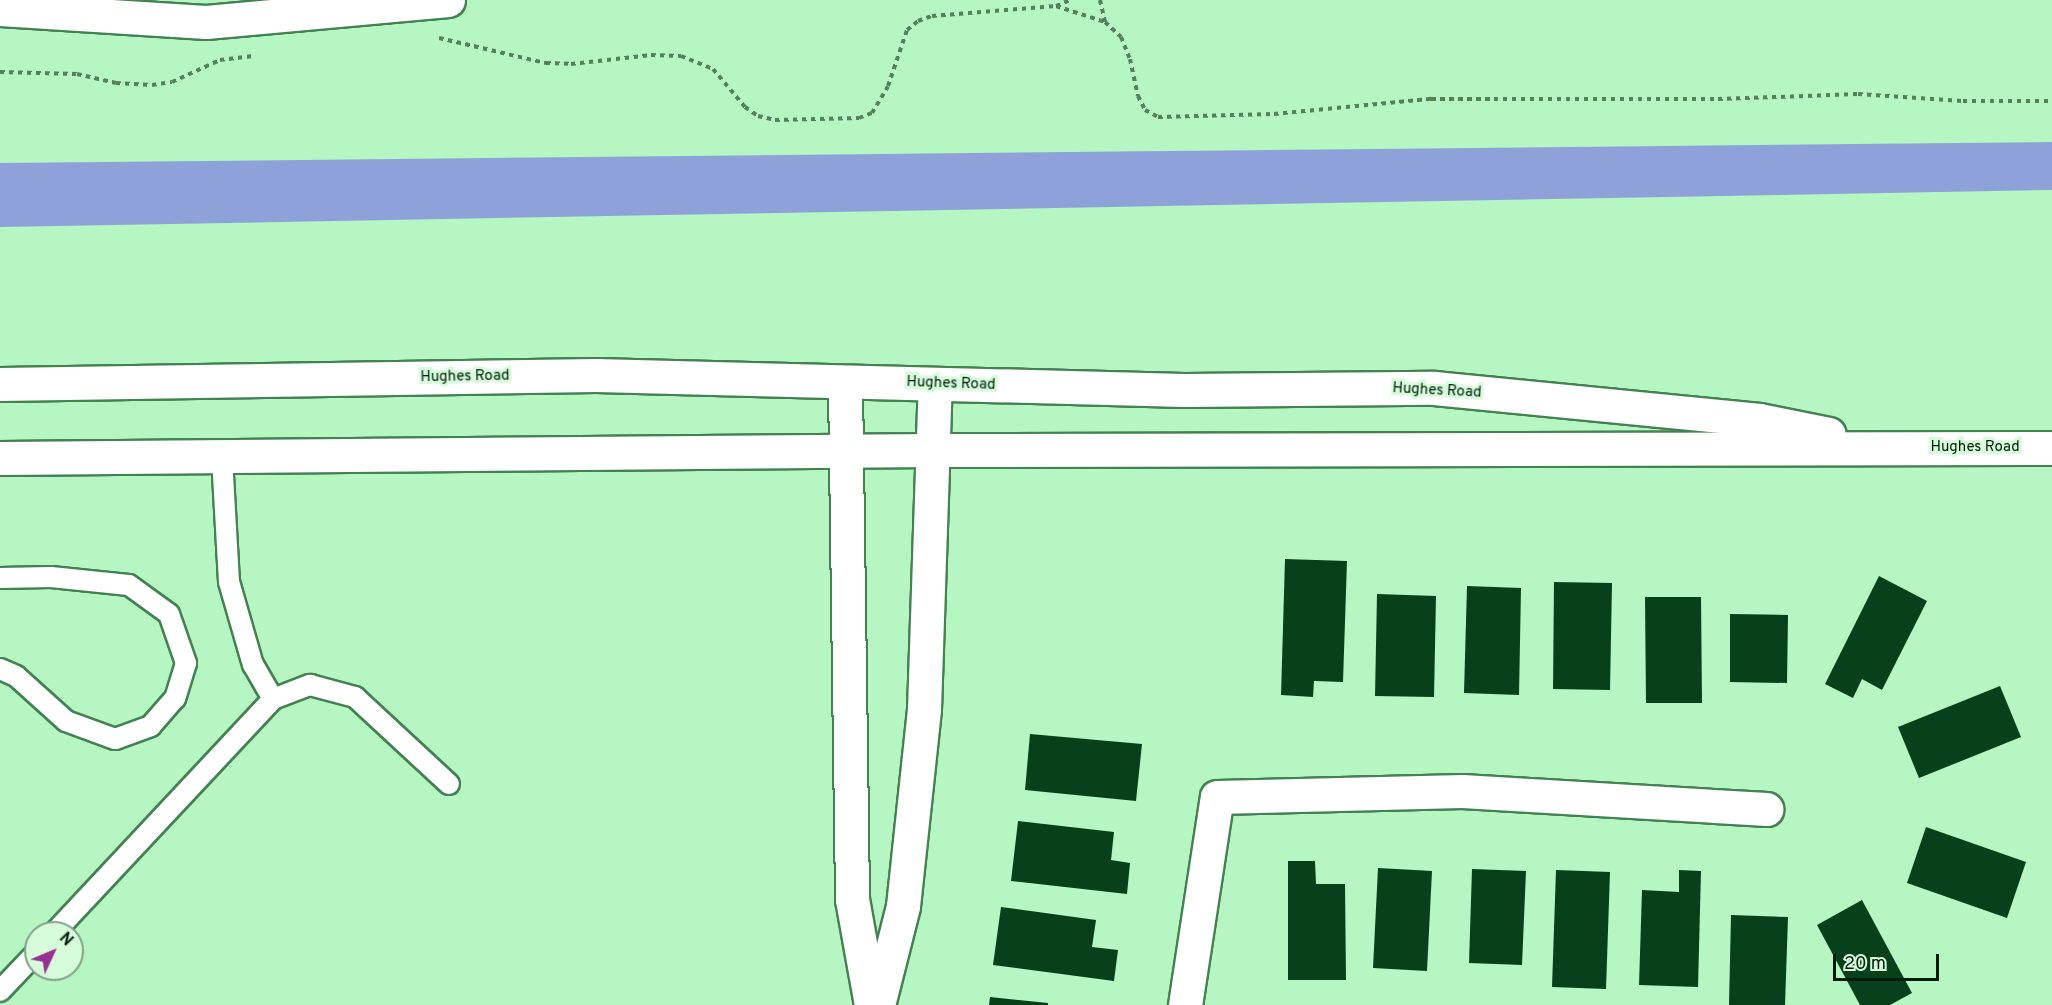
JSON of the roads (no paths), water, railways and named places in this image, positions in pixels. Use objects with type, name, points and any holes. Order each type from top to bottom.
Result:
[{"type":"main road","points":[[0,9],[74,7],[206,22],[448,0]]},
{"type":"main road","name":"Hughes Road","points":[[0,384],[596,375],[1184,390],[1434,388],[1758,420],[1898,448]]},
{"type":"main road","points":[[845,382],[852,899],[871,1005]]},
{"type":"main road","points":[[878,1005],[903,906],[924,709],[935,384]]},
{"type":"main road","name":"Hughes Road","points":[[0,458],[933,450],[2052,448]]},
{"type":"main road","points":[[1185,1005],[1217,797],[1462,791],[1766,809]]},
{"type":"lane","points":[[222,456],[229,582],[253,665],[273,699]]},
{"type":"lane","points":[[0,578],[51,577],[129,585],[169,614],[186,663],[175,698],[150,726],[115,740],[66,721],[16,676],[0,669]]},
{"type":"lane","points":[[65,921],[273,699],[310,686],[355,697],[449,784]]},
{"type":"lane","points":[[0,991],[24,966]]},
{"type":"water","points":[[2052,142],[2052,190],[0,227],[0,163]]}]
